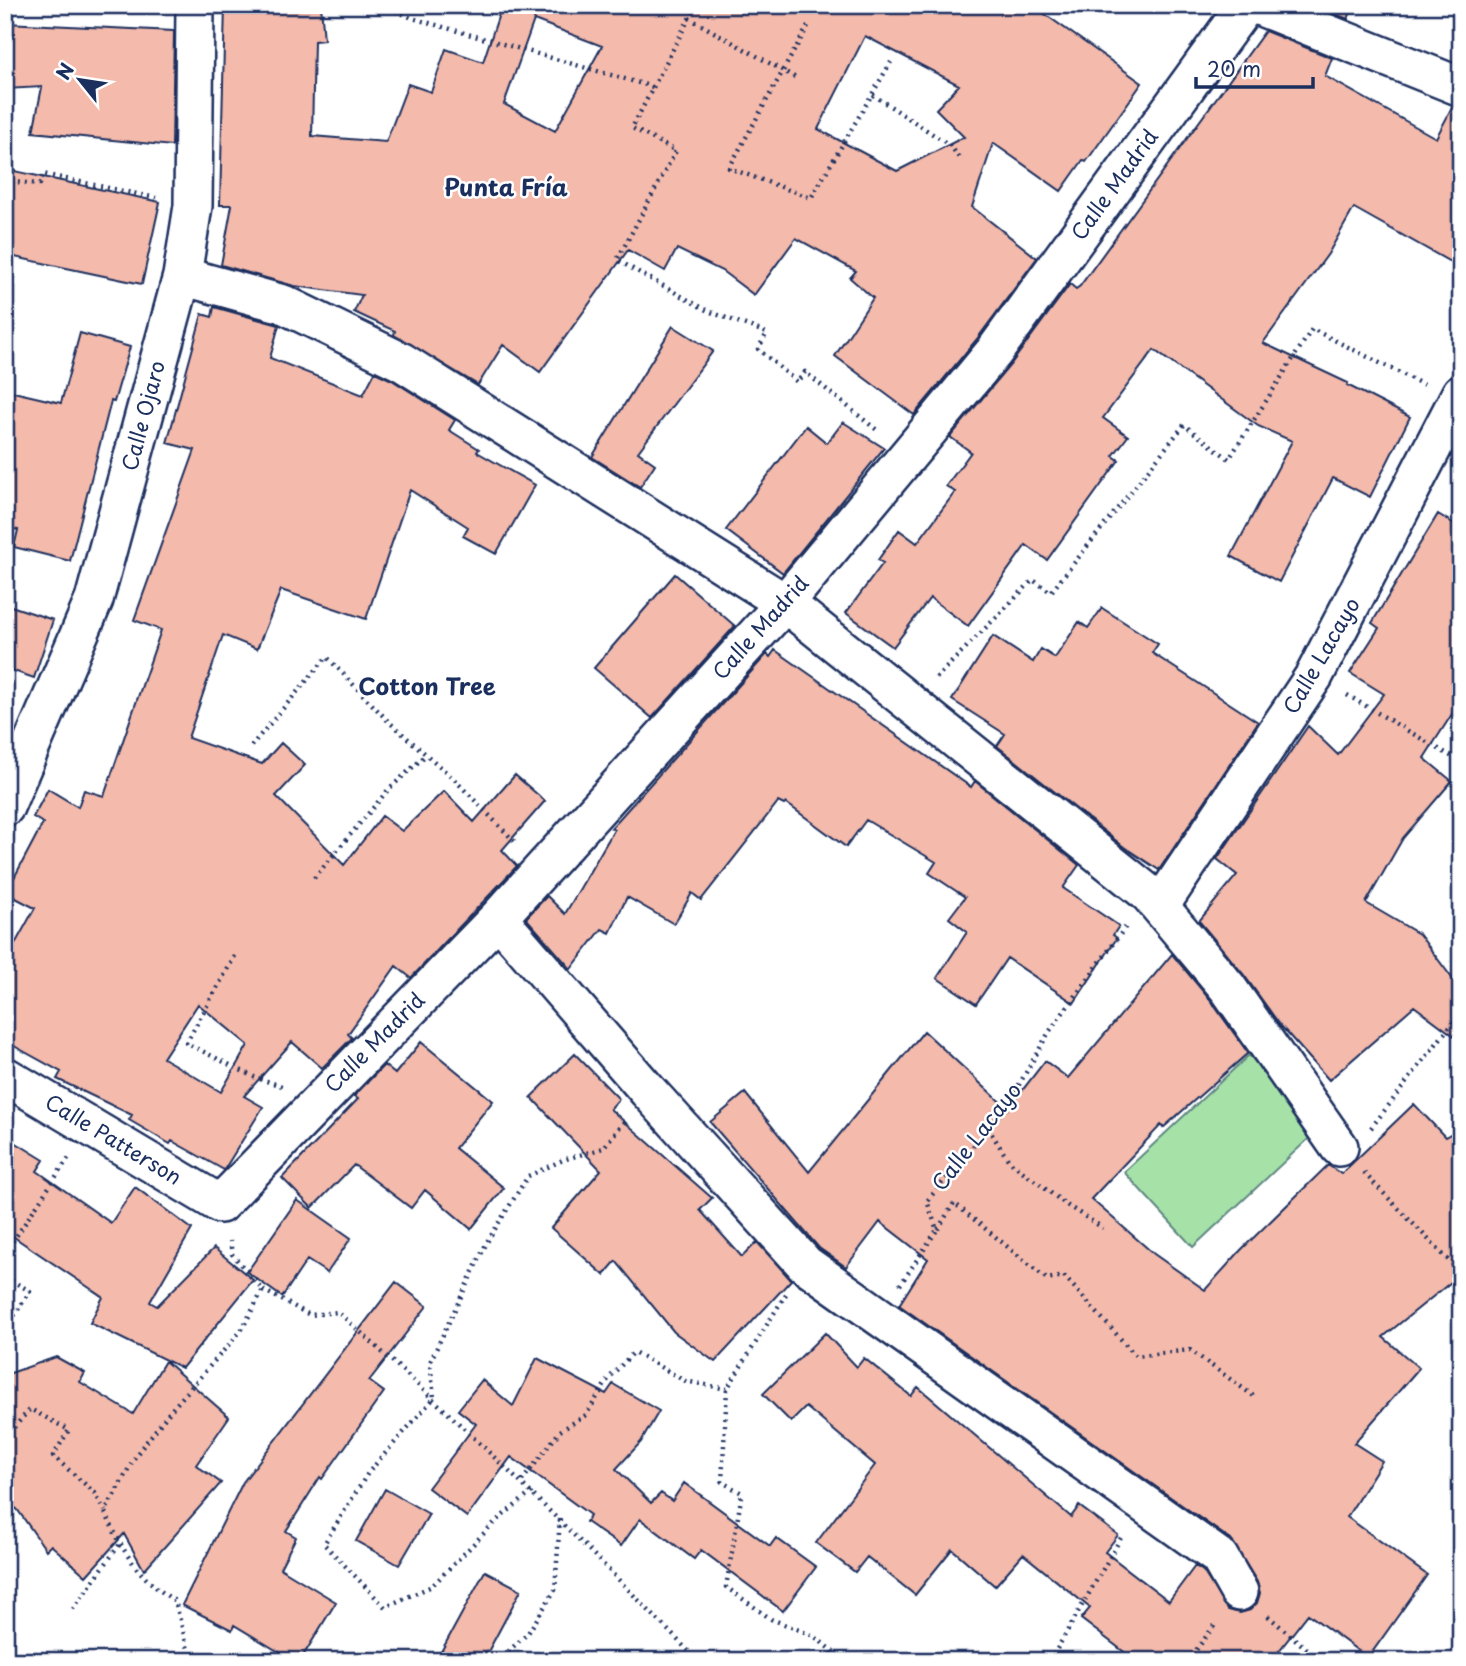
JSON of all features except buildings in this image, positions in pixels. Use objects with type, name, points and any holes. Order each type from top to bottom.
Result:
[{"type":"street","name":"Calle Ojaro","points":[[5,807],[94,600],[182,276],[193,206],[195,5]]},
{"type":"street","name":"Calle Madrid","points":[[220,1204],[320,1098],[498,918],[785,603],[994,352],[1246,5]]},
{"type":"street","points":[[1256,5],[1461,87]]},
{"type":"street","points":[[182,276],[283,304],[402,362],[785,603],[1155,900],[1228,988],[1344,1152]]},
{"type":"street","name":"Calle Lacayo","points":[[1155,900],[1314,676],[1459,398]]},
{"type":"street","points":[[498,918],[648,1091],[805,1264],[1219,1557],[1238,1592]]},
{"type":"street","name":"Calle Patterson","points":[[5,1076],[220,1204]]},
{"type":"path","points":[[383,5],[412,19],[653,87]]},
{"type":"path","points":[[696,5],[632,128],[676,151],[617,260],[708,311],[767,333],[758,349],[797,382],[805,372],[909,456]]},
{"type":"path","points":[[689,19],[796,78]]},
{"type":"path","points":[[808,26],[729,168],[811,198],[891,62]]},
{"type":"path","points":[[873,95],[951,146],[959,158]]},
{"type":"path","points":[[5,190],[11,191],[12,182],[40,184],[43,174],[193,206]]},
{"type":"path","points":[[911,704],[1032,580],[1051,592],[1184,425],[1229,458],[1312,329],[1459,398]]},
{"type":"path","points":[[251,746],[327,657],[542,869]]},
{"type":"path","points":[[1314,676],[1461,762]]},
{"type":"path","points":[[314,878],[388,790],[426,755]]},
{"type":"path","points":[[1461,790],[1458,794],[1461,797]]},
{"type":"path","name":"Calle Lacayo","points":[[937,1230],[927,1201],[1007,1106],[1049,1032],[1155,900]]},
{"type":"path","points":[[235,956],[186,1044],[254,1077],[320,1098]]},
{"type":"path","points":[[1461,1012],[1344,1152],[1461,1273]]},
{"type":"path","points":[[532,1492],[496,1521],[432,1586],[385,1607],[324,1545],[368,1473],[434,1398],[430,1362],[487,1242],[528,1175],[563,1160],[603,1148],[648,1091]]},
{"type":"path","points":[[5,1253],[36,1203],[90,1128]]},
{"type":"path","points":[[988,1128],[1009,1161],[1102,1228]]},
{"type":"path","points":[[880,1315],[954,1203],[1047,1279],[1064,1276],[1136,1356],[1190,1350],[1255,1396]]},
{"type":"path","points":[[220,1204],[232,1254],[263,1290],[310,1315],[338,1312],[522,1482],[698,1661]]},
{"type":"path","points":[[805,1264],[727,1389],[722,1482],[743,1493],[726,1587],[771,1619],[814,1636],[844,1661]]},
{"type":"path","points":[[5,1276],[30,1291],[5,1330]]},
{"type":"path","points":[[105,1511],[136,1455],[172,1409],[242,1331],[263,1290]]},
{"type":"path","points":[[522,1482],[561,1431],[586,1415],[609,1378],[634,1352],[684,1381],[727,1389]]},
{"type":"path","points":[[5,1438],[30,1409],[69,1430],[52,1455],[96,1493],[120,1544],[149,1584],[175,1601],[191,1661]]},
{"type":"path","points":[[1050,1661],[1142,1502]]},
{"type":"path","points":[[498,1661],[528,1633],[555,1590],[559,1518]]},
{"type":"path","points":[[73,1609],[120,1544]]},
{"type":"path","points":[[1188,1661],[1238,1592],[1321,1661]]},
{"type":"green space","points":[[1249,1055],[1318,1130],[1193,1247],[1124,1172]]},
{"type":"district","name":"Punta Fría","points":[[506,188]]},
{"type":"district","name":"Cotton Tree","points":[[427,687]]}]
